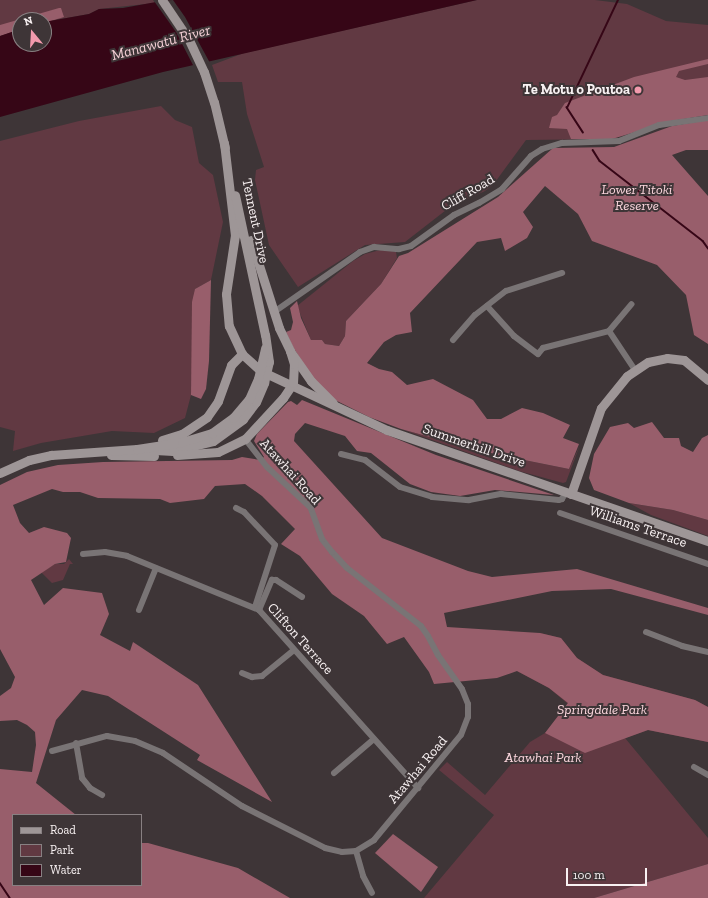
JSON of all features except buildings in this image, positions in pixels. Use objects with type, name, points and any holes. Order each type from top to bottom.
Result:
[{"type":"main road","name":"Tennent Drive","points":[[0,474],[9,468],[41,456],[137,449],[159,452],[186,449],[213,441],[235,426],[250,410],[264,383],[269,362],[266,345],[233,184],[214,102],[189,40],[162,0]]},
{"type":"main road","points":[[86,452],[169,439],[194,428],[207,417],[218,402],[231,365],[245,356],[229,326],[227,311],[226,294],[236,235],[224,144]]},
{"type":"main road","points":[[233,184],[274,312],[290,351],[316,388],[347,413]]},
{"type":"main road","points":[[86,452],[126,457],[201,455],[224,450],[245,439],[291,387],[294,375],[290,351]]},
{"type":"main road","name":"Summerhill Drive","points":[[245,356],[261,372],[347,413],[400,434],[708,542]]},
{"type":"main road","points":[[568,493],[601,408],[619,384],[635,370],[658,359],[677,358],[689,363],[708,380]]},
{"type":"street","name":"Cliff Road","points":[[274,312],[360,252],[374,247],[399,250],[411,246],[454,214],[479,203],[502,189],[531,156],[542,149],[562,143],[619,141],[659,125],[708,118]]},
{"type":"street","points":[[453,340],[475,315],[506,291],[562,273]]},
{"type":"street","points":[[487,306],[514,336],[538,354],[543,348],[609,330],[632,304]]},
{"type":"street","points":[[609,330],[635,370]]},
{"type":"street","name":"Atawhai Road","points":[[245,439],[267,467],[311,508],[322,539],[347,568],[421,626],[462,689],[468,704],[466,725],[457,741],[374,840],[356,851]]},
{"type":"street","points":[[341,454],[365,460],[400,487],[432,497],[469,500],[501,494],[559,500],[568,493]]},
{"type":"street","points":[[236,508],[244,512],[276,546],[257,608]]},
{"type":"street","name":"Williams Terrace","points":[[560,513],[708,564]]},
{"type":"street","name":"Clifton Terrace","points":[[82,554],[120,553],[257,608],[418,788]]},
{"type":"street","points":[[139,610],[156,568]]},
{"type":"street","points":[[257,608],[272,580],[276,580],[302,597]]},
{"type":"street","points":[[646,632],[682,646],[708,652]]},
{"type":"street","points":[[242,673],[252,677],[262,676],[294,650]]},
{"type":"street","points":[[52,751],[76,743],[107,736],[135,741],[163,753],[242,806],[315,843],[342,852],[356,851],[363,876],[372,893]]},
{"type":"street","points":[[334,773],[374,739]]},
{"type":"street","points":[[76,743],[82,778],[90,788],[102,796]]},
{"type":"street","points":[[694,767],[708,775]]},
{"type":"green space","points":[[0,0],[153,0],[155,3],[99,9],[89,14],[52,21],[52,12],[12,12],[12,26],[0,36]]},
{"type":"green space","points":[[477,0],[595,0],[627,4],[666,21],[708,25],[708,115],[671,121],[612,139],[526,140],[493,185],[485,191],[450,207],[405,242],[365,245],[298,287],[269,245],[255,180],[256,170],[264,167],[247,114],[242,82],[218,82],[212,65],[244,53]]},
{"type":"green space","points":[[61,8],[64,17],[52,21],[52,12],[45,12]]},
{"type":"green space","points":[[12,22],[12,32],[0,36],[0,25]]},
{"type":"green space","points":[[708,59],[708,64],[679,71],[676,77],[685,80],[708,77],[708,115],[671,121],[612,139],[571,139],[567,129],[549,128],[552,117],[557,115],[565,103],[634,77]]},
{"type":"green space","points":[[161,106],[175,120],[192,127],[199,163],[213,175],[223,222],[211,280],[195,289],[191,395],[185,418],[154,433],[112,431],[41,443],[13,451],[15,431],[0,427],[0,141],[79,121]]},
{"type":"green space","name":"Lower Titoki Reserve","points":[[708,120],[708,150],[686,150],[672,155],[708,196],[708,344],[694,335],[686,295],[657,265],[592,241],[578,214],[545,186],[523,212],[533,227],[527,238],[505,251],[501,238],[477,242],[410,313],[412,332],[396,335],[384,342],[367,363],[379,369],[392,372],[407,385],[433,379],[473,400],[487,419],[501,419],[522,408],[543,413],[570,425],[563,438],[579,444],[569,469],[484,452],[401,429],[369,417],[337,401],[327,393],[310,374],[293,347],[286,332],[291,330],[293,322],[290,308],[297,301],[301,318],[311,340],[322,340],[325,344],[339,346],[345,336],[346,321],[381,284],[399,256],[408,253],[498,197],[553,148],[614,147],[672,126]]},
{"type":"green space","points":[[384,249],[396,252],[397,258],[381,284],[346,321],[345,336],[339,346],[325,344],[322,340],[311,340],[297,306],[353,261],[365,254]]},
{"type":"green space","points":[[211,280],[209,361],[206,389],[201,399],[191,395],[192,302],[195,289]]},
{"type":"green space","name":"Springdale Park","points":[[302,400],[436,455],[554,495],[495,490],[460,496],[431,492],[410,484],[371,453],[357,451],[345,436],[305,423],[295,434],[294,441],[382,538],[468,571],[492,577],[577,569],[708,608],[708,615],[611,589],[552,591],[444,613],[447,627],[540,633],[561,638],[577,658],[603,675],[695,700],[708,707],[708,742],[648,730],[585,753],[545,733],[568,703],[549,688],[517,671],[497,678],[434,684],[429,672],[404,637],[387,644],[364,616],[332,594],[300,556],[281,544],[295,529],[262,496],[245,484],[215,486],[204,499],[170,503],[160,499],[98,498],[80,492],[63,492],[52,489],[13,505],[20,523],[29,533],[44,527],[67,533],[71,538],[66,562],[55,564],[31,580],[44,605],[63,588],[102,593],[109,614],[100,635],[130,651],[133,642],[198,685],[272,802],[197,760],[200,755],[108,696],[82,690],[56,720],[36,783],[75,814],[12,814],[12,886],[142,886],[142,843],[148,843],[238,868],[290,898],[0,898],[0,769],[32,772],[36,745],[35,732],[27,725],[17,720],[0,721],[0,696],[11,688],[15,677],[0,649],[0,485],[27,472],[58,465],[103,462],[232,460],[242,457],[260,460],[264,457],[254,441],[257,434],[288,402],[291,401],[297,405]]},
{"type":"green space","points":[[652,422],[664,438],[679,438],[681,446],[693,452],[702,438],[708,435],[708,520],[673,510],[629,503],[594,490],[589,478],[594,454],[610,427],[628,423],[634,428]]},
{"type":"green space","points":[[401,429],[484,452],[569,469],[580,445],[566,482],[563,483],[519,471]]},
{"type":"green space","points":[[629,503],[673,510],[708,520],[708,536],[651,515]]},
{"type":"green space","points":[[69,559],[73,564],[70,564],[63,580],[52,583],[41,572],[55,564],[64,564]]},
{"type":"green space","points":[[540,633],[561,638],[577,658],[603,675],[695,700],[708,707],[708,742],[648,730],[625,738],[708,838],[708,864],[594,898],[424,898],[494,815],[439,770],[447,762],[485,795],[530,742],[545,733],[568,704],[549,688],[517,671]]},
{"type":"green space","points":[[393,834],[438,867],[421,892],[375,853]]},
{"type":"green space","points":[[708,864],[708,898],[594,898]]},
{"type":"water","name":"Manawatū River","points":[[167,0],[477,0],[163,72],[0,117],[0,36],[12,32],[12,52],[52,52],[52,21],[89,14],[99,9],[123,8]]},
{"type":"pier","points":[[173,0],[185,17],[210,63],[194,67],[176,32],[154,1]]},
{"type":"waterway","points":[[583,133],[567,108],[618,0]]},
{"type":"waterway","points":[[593,150],[600,161],[703,241],[708,248]]},
{"type":"waterway","points":[[0,883],[10,898]]},
{"type":"place","name":"Te Motu o Poutoa","points":[[638,90]]},
{"type":"park label","name":"Atawhai Park","points":[[543,758]]}]
